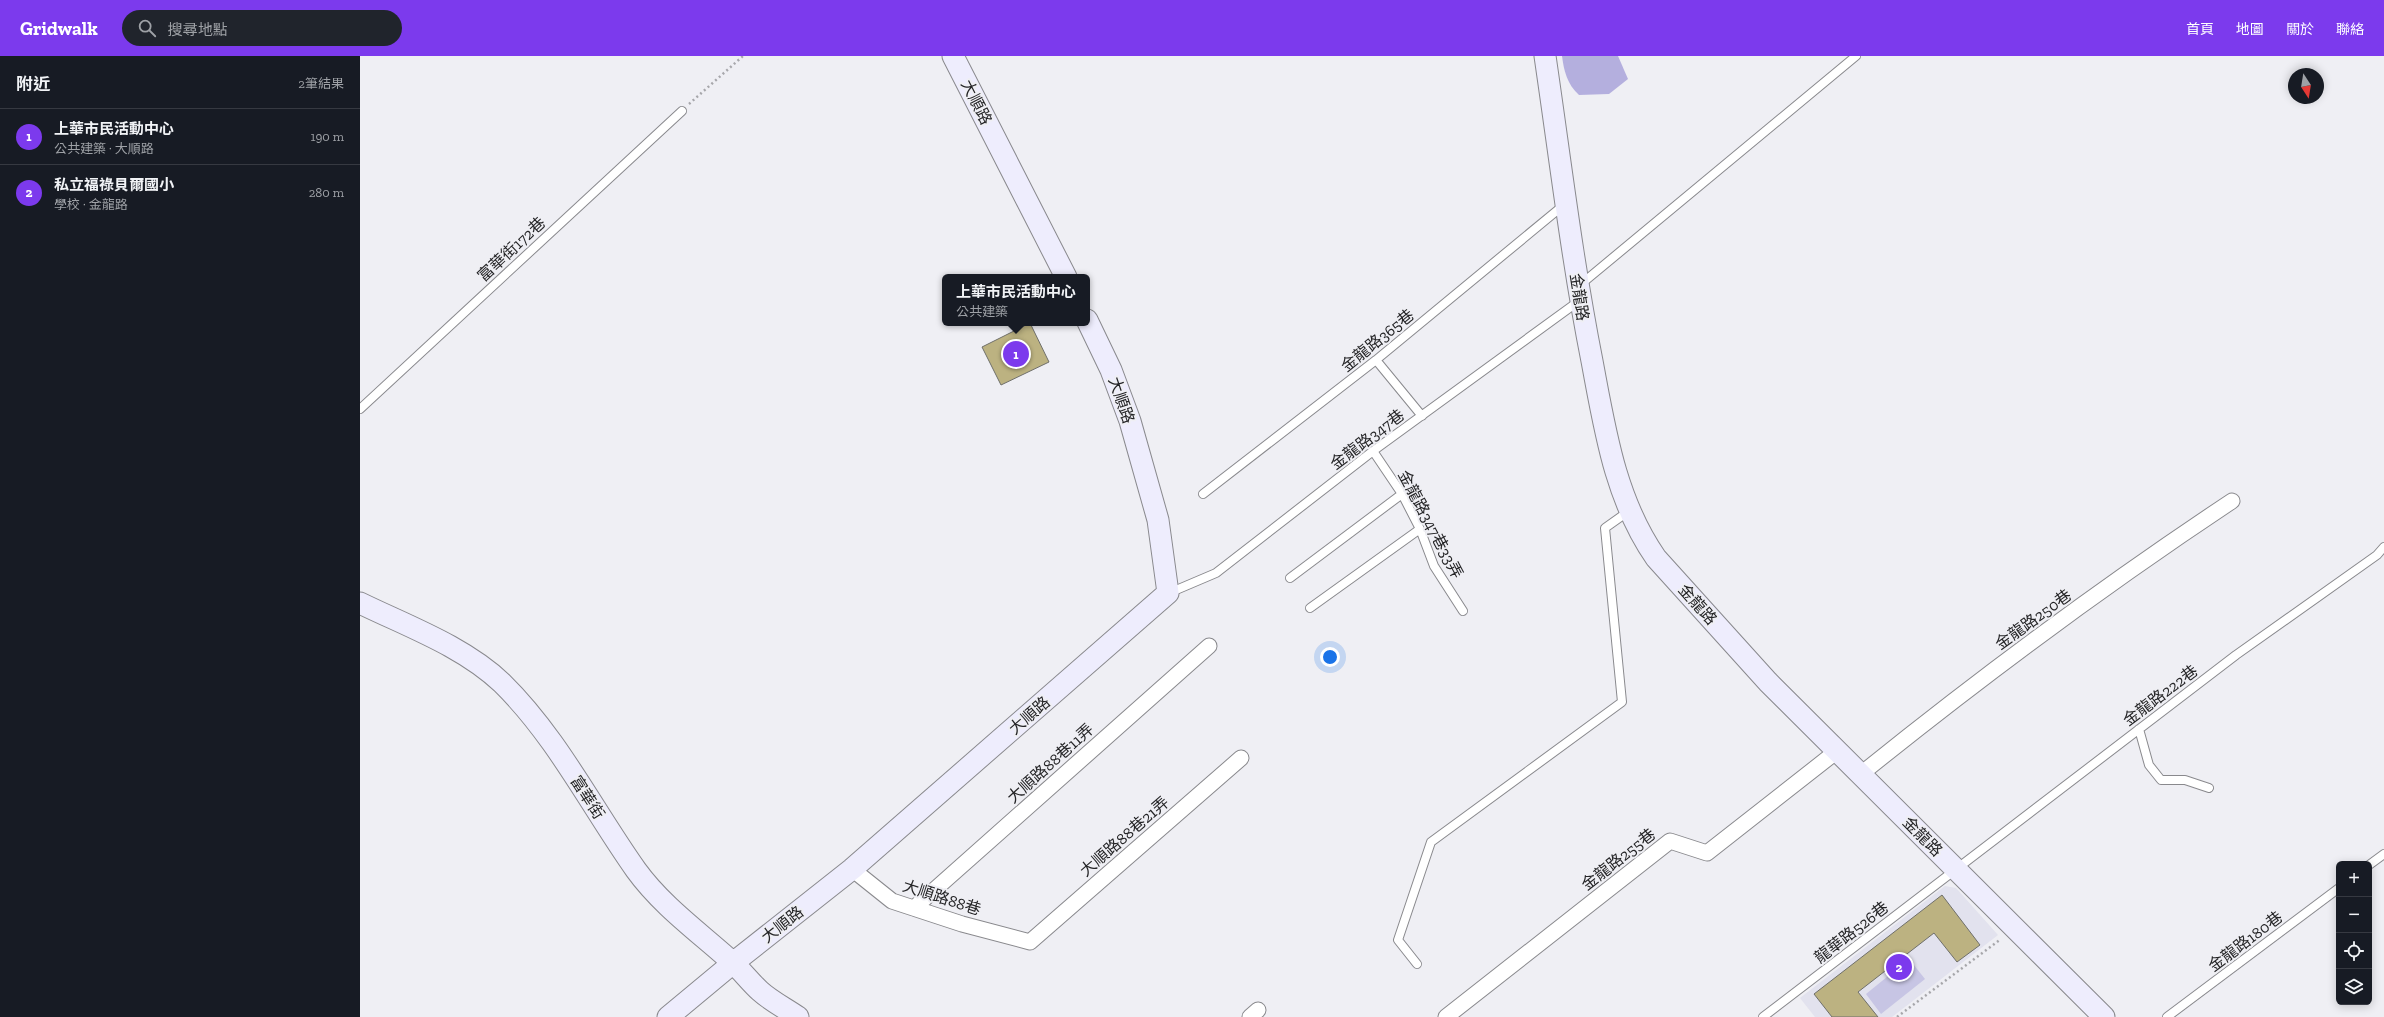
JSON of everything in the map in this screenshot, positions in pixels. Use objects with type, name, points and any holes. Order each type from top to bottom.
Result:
[{"type":"street","name":"大順路","points":[[953,56],[1064,274]]},
{"type":"street","name":"金龍路","points":[[1545,56],[1579,294],[1611,462],[1629,511],[1644,540],[1656,558],[1768,682],[2104,1017]]},
{"type":"street","name":"大順路","points":[[668,1017],[733,963],[852,869],[1168,593],[1158,520],[1130,421],[1111,370],[1090,326]]},
{"type":"street","name":"金龍路250巷","points":[[1861,774],[1951,701],[2175,538],[2232,501]]},
{"type":"street","name":"富華街","points":[[360,603],[451,648],[486,670],[501,683],[528,711],[569,768],[637,872],[674,911],[733,963],[761,991],[798,1017]]},
{"type":"street","name":"大順路88巷11弄","points":[[914,908],[1209,646]]},
{"type":"street","name":"金龍路255巷","points":[[1446,1017],[1670,841],[1707,853],[1837,750]]},
{"type":"street","name":"大順路88巷21弄","points":[[1030,942],[1241,758]]},
{"type":"street","name":"大順路88巷","points":[[852,869],[892,901],[962,924],[1030,942]]},
{"type":"lane","name":"金龍路347巷","points":[[1168,593],[1216,573],[1579,294],[1856,56]]},
{"type":"lane","name":"富華街172巷","points":[[360,409],[682,111]]},
{"type":"lane","name":"金龍路365巷","points":[[1203,494],[1376,360],[1566,203]]},
{"type":"lane","points":[[1376,360],[1422,416]]},
{"type":"lane","name":"金龍路347巷33弄","points":[[1373,451],[1402,494],[1420,529],[1434,566],[1463,611]]},
{"type":"lane","points":[[1290,578],[1402,494]]},
{"type":"lane","points":[[1418,964],[1398,940],[1431,842],[1622,702],[1605,528],[1629,511]]},
{"type":"lane","points":[[1310,608],[1420,529]]},
{"type":"lane","name":"金龍路222巷","points":[[1956,868],[2236,655],[2376,555],[2384,547]]},
{"type":"lane","points":[[2140,729],[2149,765],[2161,780],[2185,780],[2209,788]]},
{"type":"lane","points":[[2372,863],[2384,854]]},
{"type":"lane","name":"龍華路526巷","points":[[1763,1017],[1956,868]]},
{"type":"lane","name":"金龍路180巷","points":[[2167,1017],[2336,890]]},
{"type":"path","points":[[682,111],[743,56]]},
{"type":"path","points":[[1897,1017],[2016,928]]},
{"type":"shaded area","points":[[1562,56],[1618,56],[1628,79],[1609,94],[1579,95],[1567,77]]},
{"type":"shaded area","points":[[1945,886],[1956,888],[1998,935],[1892,1017],[1815,1017],[1800,998]]},
{"type":"shaded area","points":[[1909,959],[1925,979],[1881,1014],[1866,994]]},
{"type":"building","points":[[1024,326],[1031,326],[1049,362],[1001,385],[982,347]]},
{"type":"building","points":[[1942,895],[1980,945],[1957,962],[1934,933],[1858,992],[1878,1017],[1832,1017],[1814,994]]},
{"type":"place","name":"上華市民活動中心","points":[[1016,354]]},
{"type":"place","name":"私立福祿貝爾國小","points":[[1899,967]]}]
